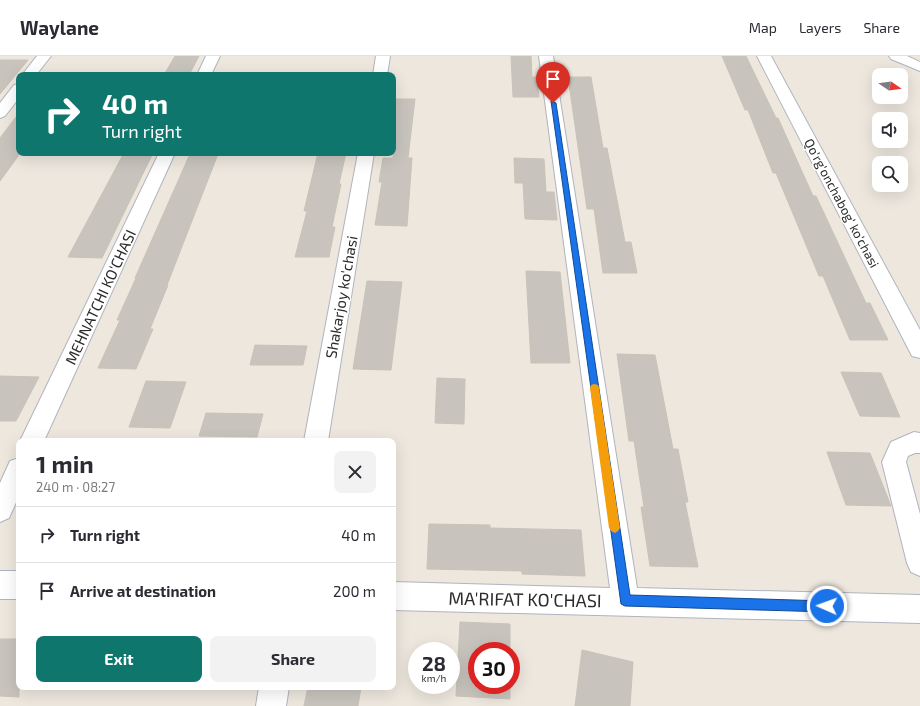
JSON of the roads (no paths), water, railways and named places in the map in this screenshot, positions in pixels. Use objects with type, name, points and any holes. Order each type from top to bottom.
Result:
[{"type":"street","points":[[31,72],[44,56]]},
{"type":"street","points":[[205,72],[213,56]]},
{"type":"street","points":[[380,72],[383,56]]},
{"type":"street","points":[[546,56],[625,600]]},
{"type":"street","name":"Qo'rg'onchabog' ko'chasi","points":[[764,56],[920,350]]},
{"type":"street","points":[[896,56],[920,67]]},
{"type":"street","points":[[0,113],[16,92]]},
{"type":"street","name":"MEHNATCHI KO'CHASI","points":[[33,438],[166,156]]},
{"type":"street","name":"Shakarjoy ko'chasi","points":[[317,438],[365,156]]},
{"type":"street","points":[[920,443],[914,442],[899,449],[894,462],[920,563]]},
{"type":"street","points":[[0,510],[16,475]]},
{"type":"street","points":[[0,585],[16,585]]},
{"type":"street","name":"MA'RIFAT KO'CHASI","points":[[396,596],[532,600],[625,600],[920,609]]},
{"type":"street","points":[[271,706],[274,690]]}]
